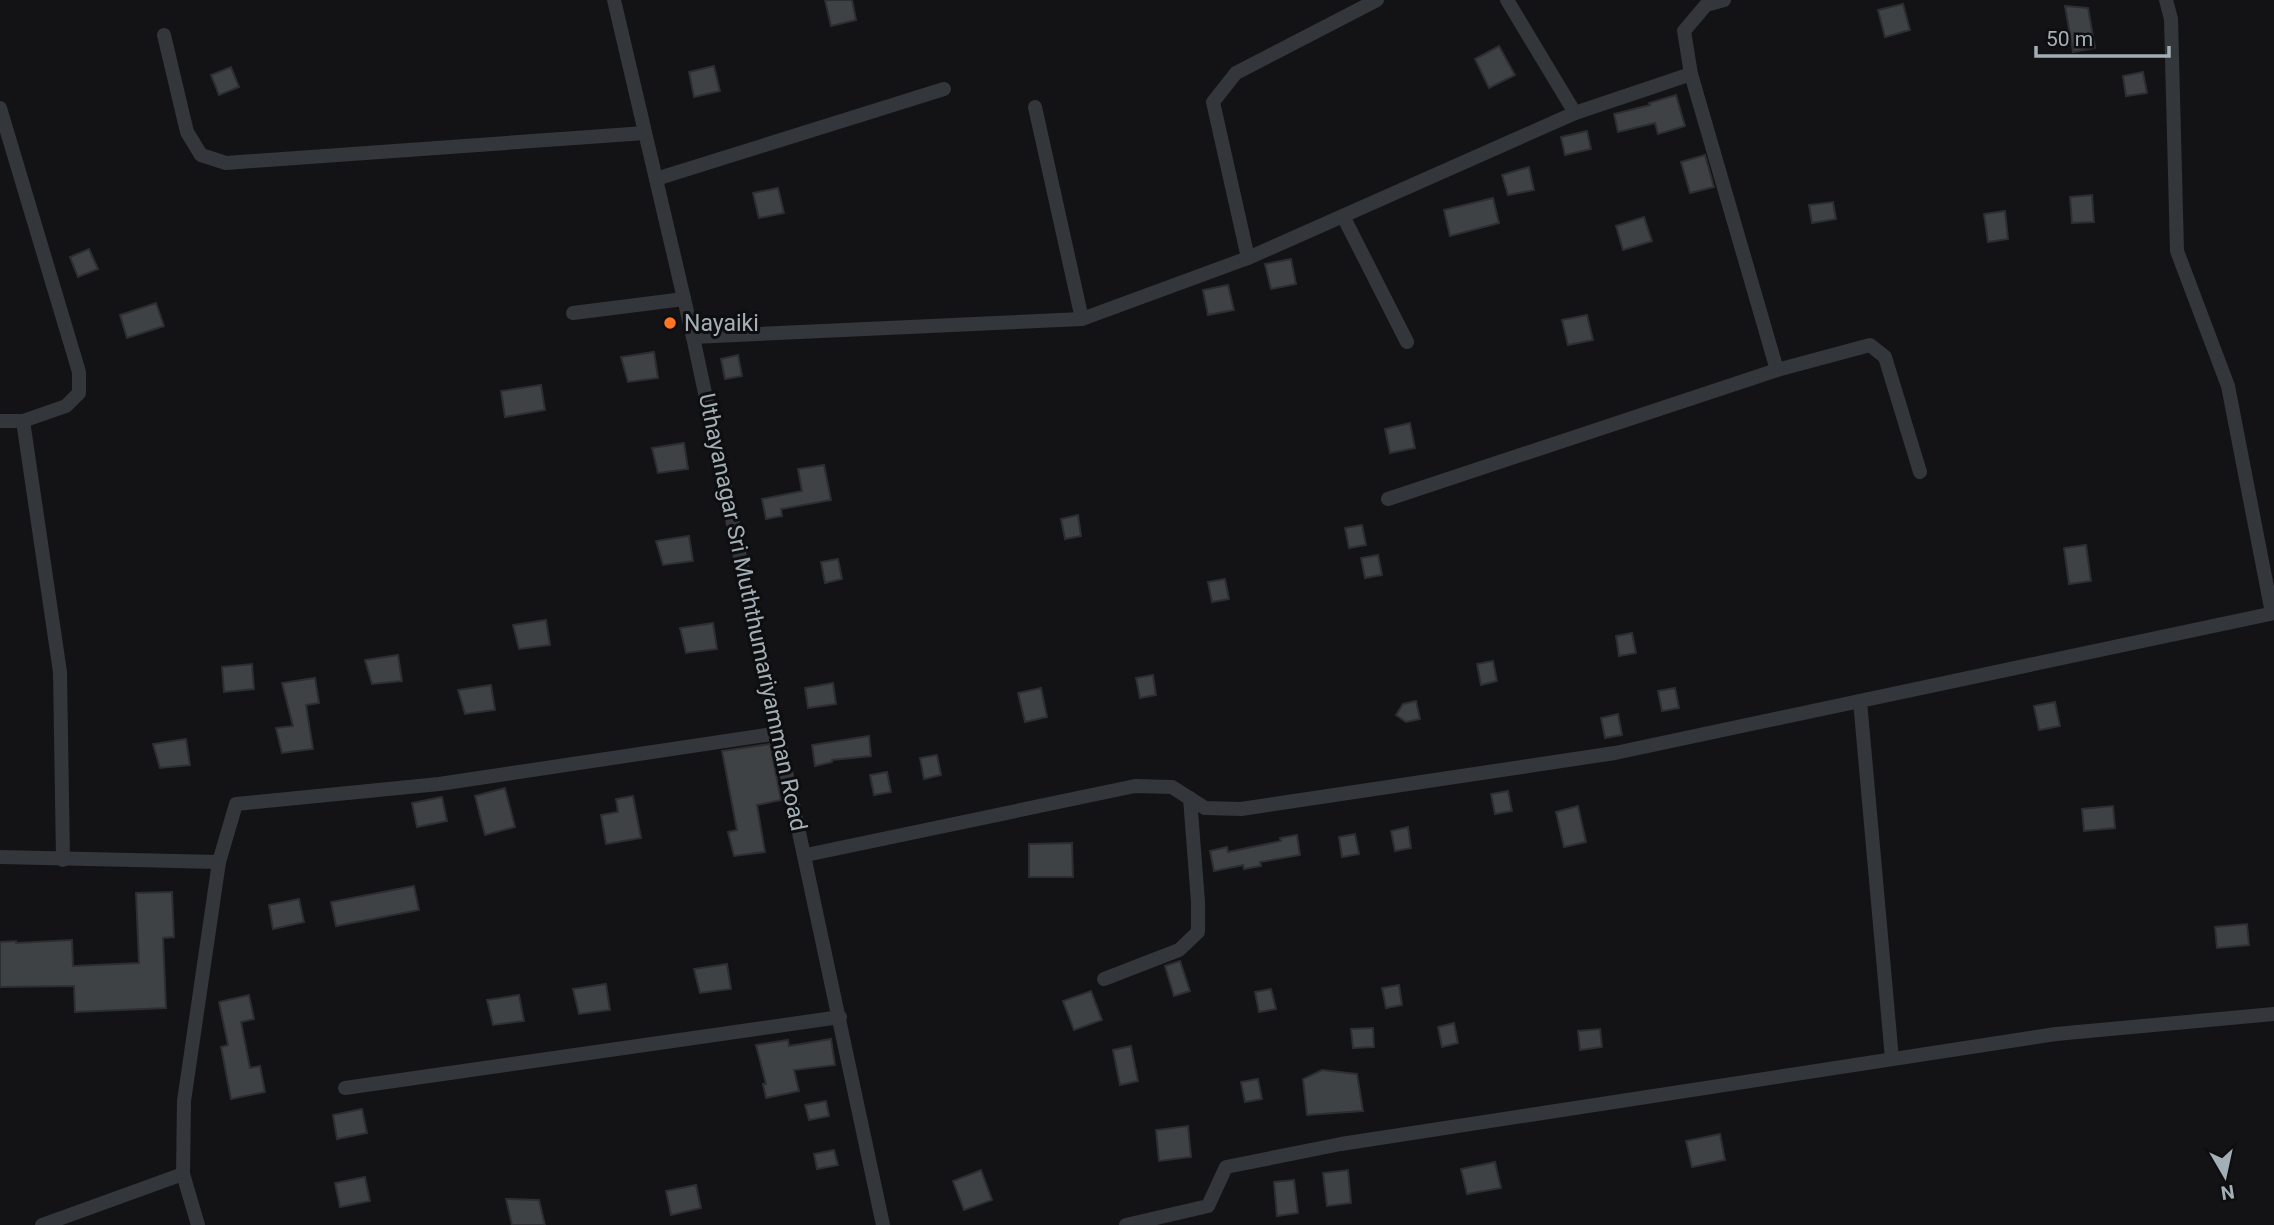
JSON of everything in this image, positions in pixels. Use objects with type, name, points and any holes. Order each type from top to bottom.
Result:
[{"type":"street","name":"Uthayanagar Sri Muththumariyamman Road","points":[[614,0],[693,337],[806,855],[883,1225]]},
{"type":"street","points":[[1248,257],[1213,102],[1236,73],[1377,0]]},
{"type":"street","points":[[1507,0],[1574,113]]},
{"type":"street","points":[[1724,0],[1706,5],[1684,31],[1691,74],[1777,370]]},
{"type":"street","points":[[806,855],[1135,786],[1172,787],[1205,808],[1254,807],[1615,753],[2273,613],[2228,387],[2177,251],[2171,19],[2166,0]]},
{"type":"street","points":[[164,35],[187,132],[201,155],[226,163],[645,133]]},
{"type":"street","points":[[693,337],[1082,319],[1248,257],[1574,113],[1691,74]]},
{"type":"street","points":[[656,179],[944,89]]},
{"type":"street","points":[[1035,107],[1082,319]]},
{"type":"street","points":[[0,108],[79,372],[79,393],[66,407],[23,421],[0,421]]},
{"type":"street","points":[[1343,216],[1407,342]]},
{"type":"street","points":[[573,313],[684,299]]},
{"type":"street","points":[[1388,499],[1777,370],[1870,345],[1885,357],[1920,472]]},
{"type":"street","points":[[23,421],[60,672],[63,860]]},
{"type":"street","points":[[1860,701],[1892,1059]]},
{"type":"street","points":[[198,1225],[183,1174],[184,1101],[219,862],[236,804],[439,784],[779,733]]},
{"type":"street","points":[[1104,979],[1179,950],[1198,932],[1190,798]]},
{"type":"street","points":[[0,857],[219,862]]},
{"type":"street","points":[[1126,1225],[1208,1206],[1226,1167],[1355,1142],[2056,1034],[2274,1014]]},
{"type":"street","points":[[345,1088],[840,1017]]},
{"type":"street","points":[[42,1225],[183,1174]]},
{"type":"building","points":[[825,0],[852,0],[856,20],[831,26]]},
{"type":"building","points":[[1903,4],[1910,30],[1885,37],[1878,10]]},
{"type":"building","points":[[2065,6],[2088,8],[2095,48],[2073,52]]},
{"type":"building","points":[[1499,46],[1515,75],[1489,88],[1475,59]]},
{"type":"building","points":[[714,66],[720,91],[694,97],[689,72]]},
{"type":"building","points":[[231,67],[239,87],[219,95],[211,75]]},
{"type":"building","points":[[2143,72],[2147,93],[2126,96],[2123,76]]},
{"type":"building","points":[[1676,95],[1685,126],[1658,134],[1655,123],[1618,132],[1614,114]]},
{"type":"building","points":[[1587,131],[1591,149],[1565,155],[1561,137]]},
{"type":"building","points":[[1705,155],[1714,187],[1690,193],[1681,162]]},
{"type":"building","points":[[1529,167],[1534,190],[1508,195],[1502,175]]},
{"type":"building","points":[[778,188],[784,213],[759,218],[753,193]]},
{"type":"building","points":[[2092,195],[2094,222],[2072,223],[2070,197]]},
{"type":"building","points":[[1493,198],[1499,223],[1450,236],[1444,210]]},
{"type":"building","points":[[1833,202],[1836,219],[1812,223],[1809,205]]},
{"type":"building","points":[[2005,211],[2008,239],[1988,242],[1984,214]]},
{"type":"building","points":[[1644,217],[1652,241],[1623,250],[1616,226]]},
{"type":"building","points":[[89,249],[98,269],[78,277],[70,257]]},
{"type":"building","points":[[1291,259],[1296,284],[1271,289],[1265,264]]},
{"type":"building","points":[[1228,285],[1234,310],[1208,315],[1203,290]]},
{"type":"building","points":[[156,303],[164,326],[127,338],[120,315]]},
{"type":"building","points":[[1587,315],[1593,340],[1568,345],[1562,320]]},
{"type":"building","points":[[654,352],[658,378],[628,382],[621,357]]},
{"type":"building","points":[[738,355],[742,376],[725,379],[721,359]]},
{"type":"building","points":[[541,385],[545,410],[505,417],[501,391]]},
{"type":"building","points":[[1410,423],[1415,448],[1390,453],[1385,429]]},
{"type":"building","points":[[684,443],[688,469],[658,473],[652,448]]},
{"type":"building","points":[[824,465],[831,500],[781,509],[782,516],[766,519],[762,499],[802,491],[798,469]]},
{"type":"building","points":[[1078,515],[1081,536],[1065,539],[1061,519]]},
{"type":"building","points":[[1362,525],[1366,545],[1349,548],[1345,528]]},
{"type":"building","points":[[689,536],[693,561],[663,565],[656,541]]},
{"type":"building","points":[[2086,545],[2091,581],[2069,584],[2064,548]]},
{"type":"building","points":[[1378,555],[1382,575],[1365,578],[1361,558]]},
{"type":"building","points":[[838,559],[842,579],[825,583],[821,562]]},
{"type":"building","points":[[1225,579],[1229,599],[1212,602],[1208,582]]},
{"type":"building","points":[[546,620],[550,645],[519,649],[513,625]]},
{"type":"building","points":[[713,623],[717,649],[686,653],[680,628]]},
{"type":"building","points":[[1632,633],[1636,653],[1619,656],[1616,636]]},
{"type":"building","points":[[398,655],[402,681],[372,684],[365,660]]},
{"type":"building","points":[[1493,661],[1497,681],[1481,685],[1477,664]]},
{"type":"building","points":[[252,664],[254,689],[224,692],[222,667]]},
{"type":"building","points":[[1153,675],[1156,695],[1140,698],[1136,678]]},
{"type":"building","points":[[315,678],[319,703],[306,705],[313,749],[282,753],[276,728],[293,726],[282,683]]},
{"type":"building","points":[[833,683],[836,704],[808,708],[805,688]]},
{"type":"building","points":[[491,685],[495,710],[465,714],[458,690]]},
{"type":"building","points":[[1041,688],[1047,717],[1025,722],[1018,693]]},
{"type":"building","points":[[1675,688],[1679,708],[1662,711],[1658,691]]},
{"type":"building","points":[[1416,701],[1420,719],[1406,722],[1396,715],[1403,704]]},
{"type":"building","points":[[2055,702],[2060,726],[2039,730],[2034,706]]},
{"type":"building","points":[[1618,714],[1622,735],[1605,738],[1601,718]]},
{"type":"building","points":[[869,736],[871,756],[832,760],[815,766],[812,745]]},
{"type":"building","points":[[186,739],[190,765],[160,768],[153,744]]},
{"type":"building","points":[[770,744],[781,800],[757,805],[765,852],[734,856],[728,832],[737,830],[722,751]]},
{"type":"building","points":[[937,755],[941,775],[924,779],[920,758]]},
{"type":"building","points":[[887,772],[891,792],[874,795],[870,775]]},
{"type":"building","points":[[505,788],[515,827],[485,835],[475,796]]},
{"type":"building","points":[[1508,791],[1512,811],[1495,814],[1491,794]]},
{"type":"building","points":[[633,796],[641,838],[606,844],[601,815],[618,812],[616,799]]},
{"type":"building","points":[[442,797],[447,821],[417,827],[412,803]]},
{"type":"building","points":[[1578,806],[1586,842],[1564,847],[1556,812]]},
{"type":"building","points":[[2113,806],[2115,828],[2084,831],[2082,809]]},
{"type":"building","points":[[1408,827],[1411,848],[1395,851],[1391,831]]},
{"type":"building","points":[[1355,834],[1359,854],[1342,857],[1339,837]]},
{"type":"building","points":[[1297,835],[1300,855],[1260,862],[1261,866],[1244,869],[1243,865],[1214,871],[1210,851],[1227,847],[1228,852]]},
{"type":"building","points":[[1072,843],[1073,877],[1029,877],[1029,844]]},
{"type":"building","points":[[414,886],[419,910],[336,926],[331,902]]},
{"type":"building","points":[[172,892],[174,937],[163,938],[166,1008],[75,1012],[74,986],[0,987],[0,942],[72,940],[73,966],[139,963],[136,893]]},
{"type":"building","points":[[299,899],[304,922],[273,929],[269,905]]},
{"type":"building","points":[[2247,924],[2249,945],[2217,948],[2215,927]]},
{"type":"building","points":[[1180,961],[1190,991],[1174,996],[1165,966]]},
{"type":"building","points":[[727,964],[731,989],[700,993],[694,969]]},
{"type":"building","points":[[606,984],[610,1010],[579,1014],[573,989]]},
{"type":"building","points":[[1399,985],[1402,1005],[1386,1008],[1382,988]]},
{"type":"building","points":[[1271,989],[1276,1009],[1259,1012],[1255,992]]},
{"type":"building","points":[[1091,991],[1102,1020],[1074,1030],[1063,1001]]},
{"type":"building","points":[[249,995],[254,1019],[241,1022],[250,1068],[260,1066],[265,1092],[231,1099],[221,1047],[228,1045],[219,1002]]},
{"type":"building","points":[[519,995],[524,1021],[493,1025],[487,1000]]},
{"type":"building","points":[[1454,1023],[1458,1043],[1442,1047],[1438,1027]]},
{"type":"building","points":[[1373,1028],[1374,1047],[1353,1048],[1351,1029]]},
{"type":"building","points":[[1600,1029],[1602,1047],[1580,1050],[1578,1031]]},
{"type":"building","points":[[831,1039],[835,1065],[794,1070],[799,1091],[766,1098],[763,1084],[766,1084],[756,1045],[788,1040],[789,1046]]},
{"type":"building","points":[[1131,1046],[1138,1081],[1120,1085],[1113,1050]]},
{"type":"building","points":[[1322,1070],[1357,1074],[1363,1111],[1307,1115],[1303,1079]]},
{"type":"building","points":[[1258,1079],[1262,1099],[1245,1102],[1241,1082]]},
{"type":"building","points":[[826,1101],[829,1116],[809,1120],[805,1105]]},
{"type":"building","points":[[362,1109],[367,1133],[337,1139],[333,1115]]},
{"type":"building","points":[[1188,1126],[1191,1157],[1159,1161],[1156,1130]]},
{"type":"building","points":[[1720,1134],[1725,1160],[1692,1167],[1686,1141]]},
{"type":"building","points":[[834,1150],[838,1165],[817,1169],[814,1154]]},
{"type":"building","points":[[1495,1162],[1501,1188],[1467,1194],[1461,1169]]},
{"type":"building","points":[[981,1170],[992,1200],[964,1210],[953,1181]]},
{"type":"building","points":[[1348,1170],[1351,1203],[1327,1206],[1323,1173]]},
{"type":"building","points":[[365,1177],[370,1201],[340,1207],[335,1183]]},
{"type":"building","points":[[1294,1180],[1298,1213],[1277,1216],[1274,1182]]},
{"type":"building","points":[[696,1185],[701,1208],[671,1215],[666,1191]]},
{"type":"building","points":[[506,1199],[539,1200],[545,1225],[512,1225]]},
{"type":"place","name":"Nayaiki","points":[[670,323]]}]
